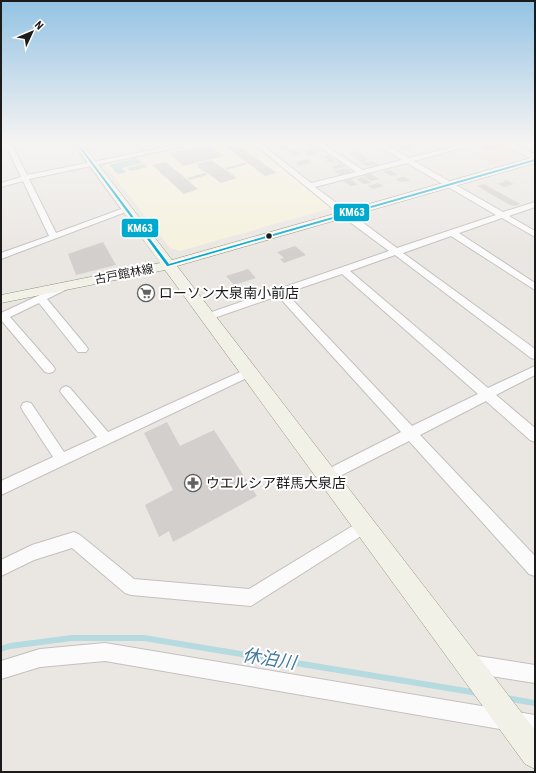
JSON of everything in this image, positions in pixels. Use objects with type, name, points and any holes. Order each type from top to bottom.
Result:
[{"type":"street","points":[[1,185],[21,179]]},
{"type":"street","points":[[26,179],[54,237]]},
{"type":"street","name":"古戸館林線","points":[[1,299],[168,265],[103,179]]},
{"type":"street","points":[[301,179],[395,252],[535,355]]},
{"type":"street","points":[[310,186],[335,179]]},
{"type":"street","points":[[440,179],[535,234]]},
{"type":"street","points":[[469,179],[168,265],[473,670],[515,718],[535,754]]},
{"type":"street","points":[[207,317],[535,204]]},
{"type":"street","points":[[1,256],[127,210]]},
{"type":"street","points":[[454,233],[535,286]]},
{"type":"street","points":[[343,270],[535,436]]},
{"type":"street","points":[[49,369],[3,316],[69,285]]},
{"type":"street","points":[[280,292],[535,568]]},
{"type":"street","points":[[41,299],[82,349]]},
{"type":"street","points":[[326,476],[535,370]]},
{"type":"street","points":[[1,488],[249,372]]},
{"type":"street","points":[[66,391],[106,439]]},
{"type":"street","points":[[27,407],[62,460]]},
{"type":"street","points":[[1,568],[32,553],[74,540],[132,587],[251,598],[364,526]]},
{"type":"street","points":[[1,670],[40,658],[105,652],[515,718]]},
{"type":"street","points":[[473,670],[535,674]]},
{"type":"path","points":[[314,216],[325,227]]},
{"type":"shaded area","points":[[116,179],[296,179],[332,208],[180,251],[170,248]]},
{"type":"building","points":[[168,179],[186,179],[198,189],[184,194]]},
{"type":"building","points":[[215,179],[234,179],[221,183]]},
{"type":"building","points":[[351,179],[358,185],[351,186],[343,181]]},
{"type":"building","points":[[356,179],[366,179],[371,183],[364,184]]},
{"type":"building","points":[[368,179],[379,179],[371,181]]},
{"type":"building","points":[[395,179],[407,179],[410,181],[400,182]]},
{"type":"building","points":[[506,180],[514,184],[504,187],[496,183],[505,182],[503,181]]},
{"type":"building","points":[[378,183],[383,186],[373,189],[368,186]]},
{"type":"building","points":[[484,184],[520,204],[515,206],[510,205],[477,186]]},
{"type":"building","points":[[103,242],[116,265],[76,275],[68,254]]},
{"type":"building","points":[[295,246],[306,255],[284,263],[280,259],[284,258],[277,252]]},
{"type":"building","points":[[248,269],[256,278],[234,285],[226,276]]},
{"type":"building","points":[[149,285],[156,295],[144,299],[137,289]]},
{"type":"building","points":[[167,422],[180,446],[214,430],[257,496],[173,542],[169,531],[159,537],[145,505],[173,490],[144,433]]},
{"type":"waterway","name":"休泊川","points":[[1,649],[10,646],[72,638],[144,638],[478,693]]},
{"type":"waterway","name":"休泊川","points":[[506,698],[535,703]]},
{"type":"transit line","name":"KM63","points":[[104,179],[168,265]]},
{"type":"transit line","name":"KM63","points":[[168,265],[468,179]]},
{"type":"place","name":"ローソン大泉南小前店","points":[[146,293]]},
{"type":"place","name":"ウエルシア群馬大泉店","points":[[193,483]]}]
